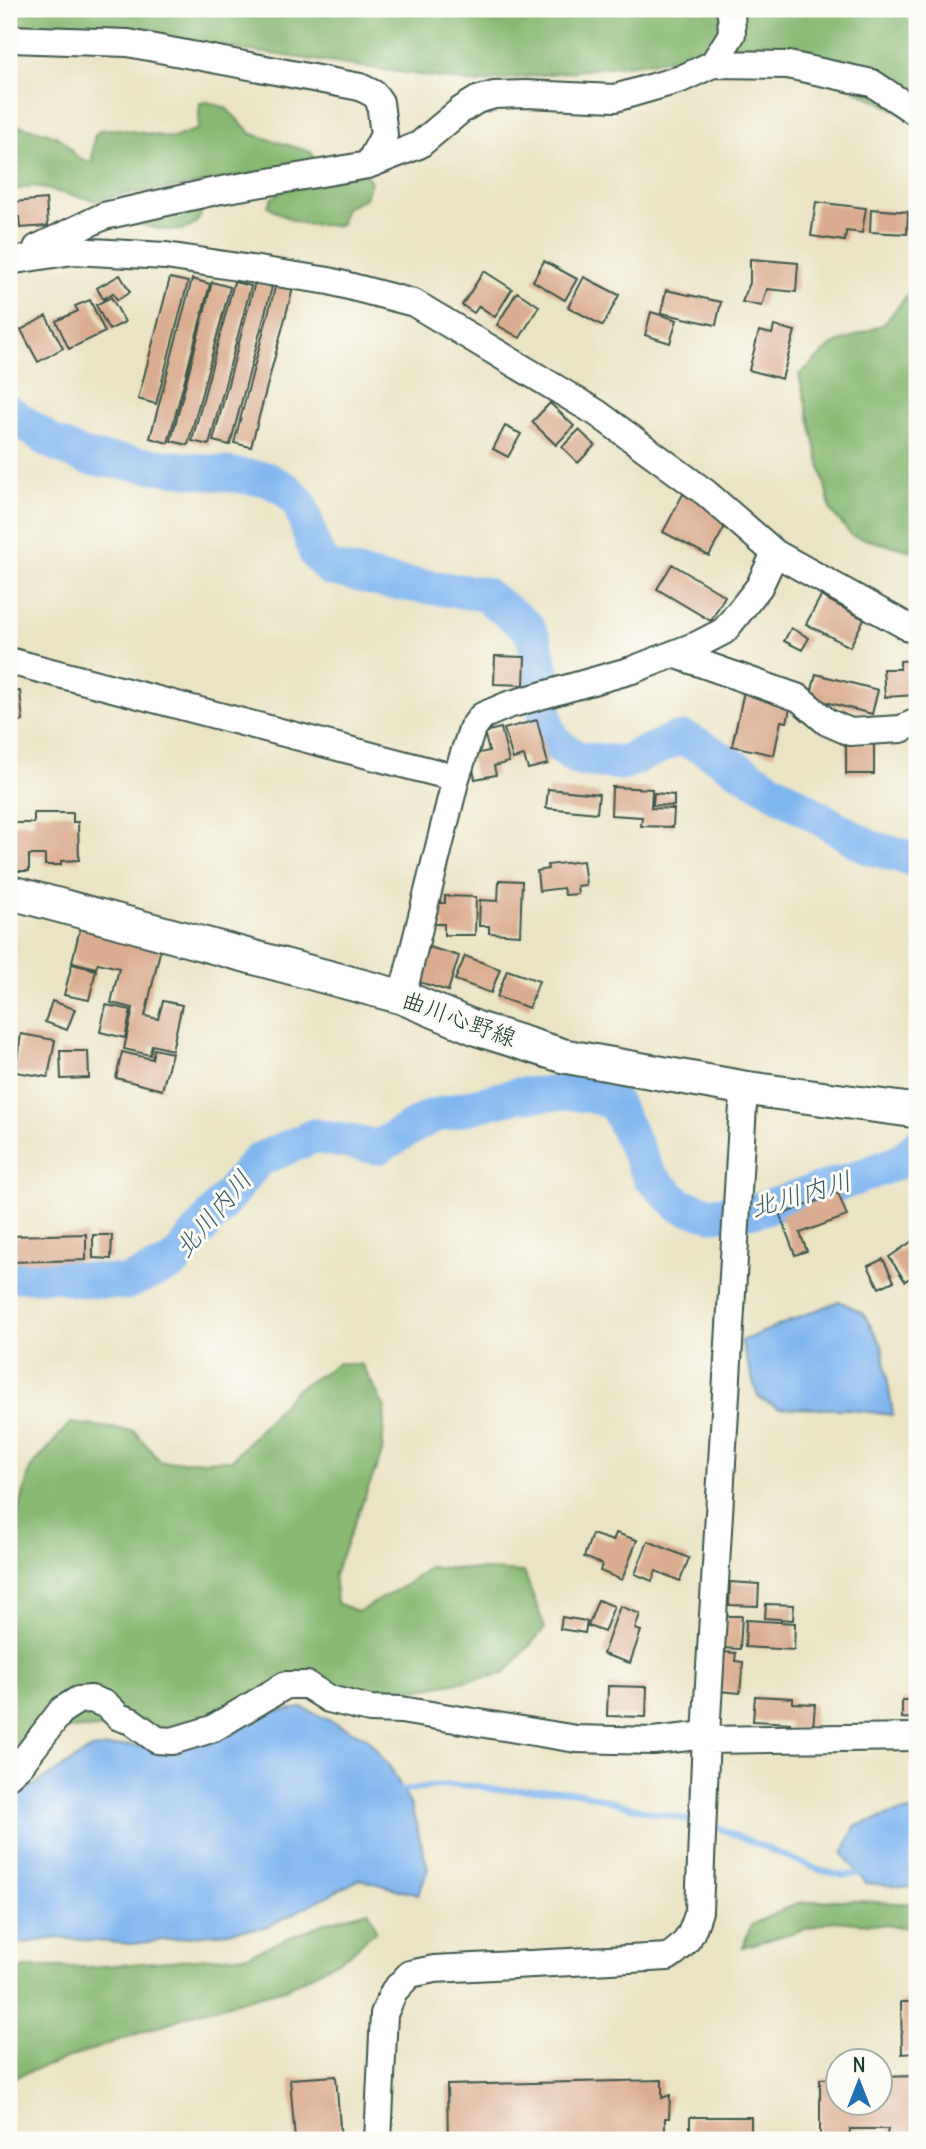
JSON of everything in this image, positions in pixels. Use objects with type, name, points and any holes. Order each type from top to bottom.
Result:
[{"type":"main road","name":"曲川心野線","points":[[9,892],[402,997],[478,1029],[564,1056],[744,1088],[917,1111]]},
{"type":"street","points":[[713,64],[732,34],[729,9]]},
{"type":"street","points":[[9,39],[128,43],[360,87],[374,94],[380,102],[384,135],[368,165]]},
{"type":"street","points":[[9,263],[104,216],[216,191],[368,165],[419,145],[461,110],[477,100],[494,95],[615,98],[681,79],[713,64],[788,65],[872,83],[917,113]]},
{"type":"street","points":[[9,263],[73,251],[166,256],[329,281],[414,303],[597,413],[706,493],[775,553],[917,632]]},
{"type":"street","points":[[402,997],[456,778],[472,729],[482,716],[508,705],[632,670],[724,631],[759,587],[775,553]]},
{"type":"street","points":[[674,654],[799,698],[827,722],[850,732],[901,729],[917,722]]},
{"type":"street","points":[[9,661],[456,778]]},
{"type":"street","points":[[379,2140],[384,2014],[394,1992],[410,1974],[433,1969],[668,1957],[683,1947],[691,1935],[699,1911],[706,1738],[744,1088]]},
{"type":"street","points":[[9,1775],[20,1765],[62,1710],[78,1700],[91,1699],[107,1705],[119,1717],[131,1721],[157,1740],[172,1741],[212,1729],[286,1685],[307,1685],[329,1699],[370,1709],[401,1710],[576,1739],[653,1741],[706,1738],[917,1737]]},
{"type":"green space","points":[[9,9],[917,9],[917,121],[771,47],[476,83],[181,41],[9,30]]},
{"type":"green space","points":[[208,102],[226,108],[252,134],[311,152],[314,158],[304,164],[97,201],[33,186],[9,191],[9,124],[58,137],[79,158],[92,162],[94,137],[100,130],[118,129],[173,138],[198,129],[200,103]]},
{"type":"green space","points":[[365,173],[371,182],[365,198],[344,209],[341,225],[294,221],[268,206],[272,198],[285,189]]},
{"type":"green space","points":[[203,205],[200,217],[194,225],[186,229],[165,230],[132,222]]},
{"type":"green space","points":[[917,283],[917,552],[852,536],[831,511],[799,375],[832,345],[884,324]]},
{"type":"green space","points":[[339,1363],[362,1365],[385,1408],[382,1453],[334,1575],[337,1603],[358,1612],[407,1584],[429,1567],[524,1572],[545,1628],[504,1674],[403,1692],[293,1687],[212,1717],[164,1727],[55,1729],[18,1749],[9,1757],[9,1527],[16,1523],[30,1469],[70,1423],[134,1431],[161,1462],[232,1460],[294,1391]]},
{"type":"green space","points":[[836,1900],[917,1904],[917,1928],[833,1921],[743,1947],[751,1925],[797,1903]]},
{"type":"green space","points":[[369,1911],[376,1930],[350,1954],[288,1988],[196,2013],[9,2079],[9,1972],[30,1967],[90,1967],[248,1955],[324,1923]]},
{"type":"water","points":[[839,1301],[863,1313],[882,1345],[893,1415],[845,1409],[778,1408],[758,1397],[741,1341]]},
{"type":"water","points":[[303,1708],[367,1738],[392,1770],[411,1806],[428,1869],[418,1895],[360,1879],[267,1927],[132,1944],[58,1938],[9,1945],[9,1801],[91,1749],[129,1745],[173,1750],[276,1711]]},
{"type":"water","points":[[917,1811],[917,1888],[866,1883],[843,1854],[855,1826],[899,1812]]},
{"type":"building","points":[[46,199],[48,226],[20,228],[19,217],[15,217],[14,202]]},
{"type":"building","points":[[816,202],[866,208],[862,233],[846,231],[845,241],[811,236]]},
{"type":"building","points":[[871,209],[908,212],[907,234],[870,232]]},
{"type":"building","points":[[750,259],[798,263],[796,292],[767,289],[762,306],[742,302],[750,283]]},
{"type":"building","points":[[544,261],[577,279],[565,300],[533,281]]},
{"type":"building","points":[[484,271],[512,289],[495,317],[479,306],[474,313],[462,305]]},
{"type":"building","points":[[120,275],[130,292],[117,300],[113,293],[103,299],[97,288]]},
{"type":"building","points":[[584,277],[619,295],[603,326],[568,307]]},
{"type":"building","points":[[170,278],[188,282],[156,404],[138,399]]},
{"type":"building","points":[[192,279],[210,284],[168,443],[150,438]]},
{"type":"building","points":[[212,282],[230,287],[188,445],[171,441]]},
{"type":"building","points":[[234,282],[251,286],[209,445],[192,441]]},
{"type":"building","points":[[255,282],[272,287],[230,445],[213,441]]},
{"type":"building","points":[[276,284],[293,288],[251,447],[234,443]]},
{"type":"building","points":[[666,290],[721,302],[716,325],[661,313]]},
{"type":"building","points":[[517,292],[539,306],[520,338],[497,325]]},
{"type":"building","points":[[111,297],[125,322],[109,330],[96,305]]},
{"type":"building","points":[[90,300],[105,332],[69,349],[56,321],[78,311],[75,306]]},
{"type":"building","points":[[651,312],[677,320],[670,343],[645,335]]},
{"type":"building","points":[[46,316],[63,348],[38,362],[21,330]]},
{"type":"building","points":[[774,326],[795,331],[782,379],[749,370],[759,331],[772,334]]},
{"type":"building","points":[[550,403],[574,426],[556,445],[532,422]]},
{"type":"building","points":[[505,426],[521,434],[508,457],[493,449]]},
{"type":"building","points":[[579,430],[595,445],[578,463],[562,447]]},
{"type":"building","points":[[683,494],[729,519],[709,556],[663,532]]},
{"type":"building","points":[[672,564],[725,596],[711,621],[657,589]]},
{"type":"building","points":[[821,596],[864,619],[850,647],[806,624]]},
{"type":"building","points":[[791,628],[809,638],[802,650],[784,641]]},
{"type":"building","points":[[495,656],[525,657],[524,685],[494,684]]},
{"type":"building","points":[[917,660],[917,695],[885,697],[883,669],[900,669],[900,661]]},
{"type":"building","points":[[816,674],[878,690],[872,714],[810,698]]},
{"type":"building","points":[[20,691],[23,721],[9,722],[9,692]]},
{"type":"building","points":[[744,691],[792,700],[787,722],[781,721],[774,755],[732,746]]},
{"type":"building","points":[[537,720],[548,764],[528,769],[524,756],[513,759],[504,729]]},
{"type":"building","points":[[501,728],[509,762],[494,766],[496,775],[475,779],[470,755],[489,751],[484,732]]},
{"type":"building","points":[[846,744],[874,744],[874,774],[846,774]]},
{"type":"building","points":[[612,787],[652,789],[651,808],[674,809],[673,827],[641,826],[642,817],[611,815]]},
{"type":"building","points":[[548,789],[599,794],[597,813],[546,808]]},
{"type":"building","points":[[654,793],[674,795],[674,806],[653,805]]},
{"type":"building","points":[[34,813],[73,813],[73,822],[78,822],[79,860],[61,861],[61,865],[45,865],[45,855],[29,855],[29,871],[12,871],[11,823],[34,823]]},
{"type":"building","points":[[583,861],[586,885],[577,886],[578,894],[565,895],[563,888],[539,891],[537,871],[548,869],[547,865]]},
{"type":"building","points":[[499,880],[522,881],[520,935],[489,933],[489,926],[479,926],[480,900],[498,901]]},
{"type":"building","points":[[445,896],[476,897],[475,935],[444,935],[444,924],[434,924],[434,903],[445,903]]},
{"type":"building","points":[[81,924],[162,943],[145,1016],[158,1019],[163,1001],[182,1005],[172,1050],[152,1045],[150,1055],[124,1049],[133,1008],[111,1003],[119,968],[98,963],[96,968],[72,962]]},
{"type":"building","points":[[422,945],[459,956],[448,991],[416,981]]},
{"type":"building","points":[[465,956],[500,969],[491,993],[455,980]]},
{"type":"building","points":[[72,964],[96,970],[89,1000],[64,995]]},
{"type":"building","points":[[507,970],[539,981],[529,1008],[497,997]]},
{"type":"building","points":[[52,1001],[75,1009],[67,1030],[45,1022]]},
{"type":"building","points":[[106,1005],[131,1010],[125,1038],[100,1032]]},
{"type":"building","points":[[21,1034],[55,1040],[48,1077],[15,1072]]},
{"type":"building","points":[[154,1049],[172,1053],[162,1090],[116,1078],[122,1052],[152,1059]]},
{"type":"building","points":[[60,1051],[88,1051],[89,1078],[61,1079]]},
{"type":"building","points":[[838,1193],[847,1216],[800,1233],[807,1251],[795,1255],[780,1215]]},
{"type":"building","points":[[86,1234],[86,1260],[9,1262],[9,1236]]},
{"type":"building","points":[[93,1235],[112,1235],[111,1259],[93,1258]]},
{"type":"building","points":[[917,1238],[917,1273],[905,1281],[889,1257]]},
{"type":"building","points":[[883,1259],[894,1281],[879,1288],[868,1266]]},
{"type":"building","points":[[616,1533],[637,1540],[622,1580],[600,1571],[602,1564],[584,1557],[592,1534],[613,1541]]},
{"type":"building","points":[[648,1541],[689,1558],[680,1581],[656,1571],[652,1581],[635,1574]]},
{"type":"building","points":[[730,1582],[759,1584],[758,1606],[729,1605]]},
{"type":"building","points":[[598,1600],[614,1606],[604,1632],[588,1626]]},
{"type":"building","points":[[766,1604],[794,1605],[793,1620],[765,1618]]},
{"type":"building","points":[[620,1606],[640,1614],[635,1629],[641,1631],[630,1663],[603,1654]]},
{"type":"building","points":[[725,1616],[742,1616],[740,1649],[723,1648]]},
{"type":"building","points":[[562,1617],[587,1621],[585,1633],[560,1629]]},
{"type":"building","points":[[746,1620],[795,1623],[794,1650],[745,1647]]},
{"type":"building","points":[[723,1652],[736,1653],[735,1661],[743,1662],[740,1693],[719,1691]]},
{"type":"building","points":[[608,1686],[647,1687],[646,1717],[607,1716]]},
{"type":"building","points":[[755,1696],[793,1698],[793,1703],[815,1704],[813,1729],[789,1728],[790,1723],[753,1721]]},
{"type":"building","points":[[902,1700],[917,1700],[917,1719],[902,1718]]},
{"type":"building","points":[[901,2002],[917,2002],[917,2053],[902,2054]]},
{"type":"building","points":[[336,2076],[341,2140],[295,2140],[290,2079]]},
{"type":"building","points":[[917,2076],[917,2140],[886,2140],[888,2129],[850,2129],[849,2138],[820,2140],[820,2079],[824,2079],[824,2118],[894,2118],[894,2077]]},
{"type":"building","points":[[662,2080],[662,2098],[670,2095],[669,2118],[665,2118],[665,2140],[448,2140],[447,2085]]},
{"type":"building","points":[[690,2117],[751,2117],[751,2140],[690,2140]]},
{"type":"waterway","points":[[9,412],[51,442],[88,458],[267,479],[287,490],[300,504],[316,554],[329,568],[388,582],[484,594],[528,627],[542,670],[540,679],[547,728],[557,744],[580,759],[623,763],[674,740],[685,739],[868,847],[917,860]]},
{"type":"waterway","name":"北川内川","points":[[9,1275],[59,1275],[73,1279],[125,1283],[173,1263],[258,1160],[314,1136],[378,1147],[430,1117],[517,1095],[573,1093],[597,1097],[615,1104],[650,1177],[681,1206],[712,1214],[757,1210],[857,1178],[901,1161],[917,1146]]},
{"type":"waterway","points":[[395,1791],[446,1785],[478,1786],[495,1790],[558,1790],[582,1793],[695,1821]]},
{"type":"waterway","points":[[709,1824],[819,1870],[844,1876],[866,1872]]}]
